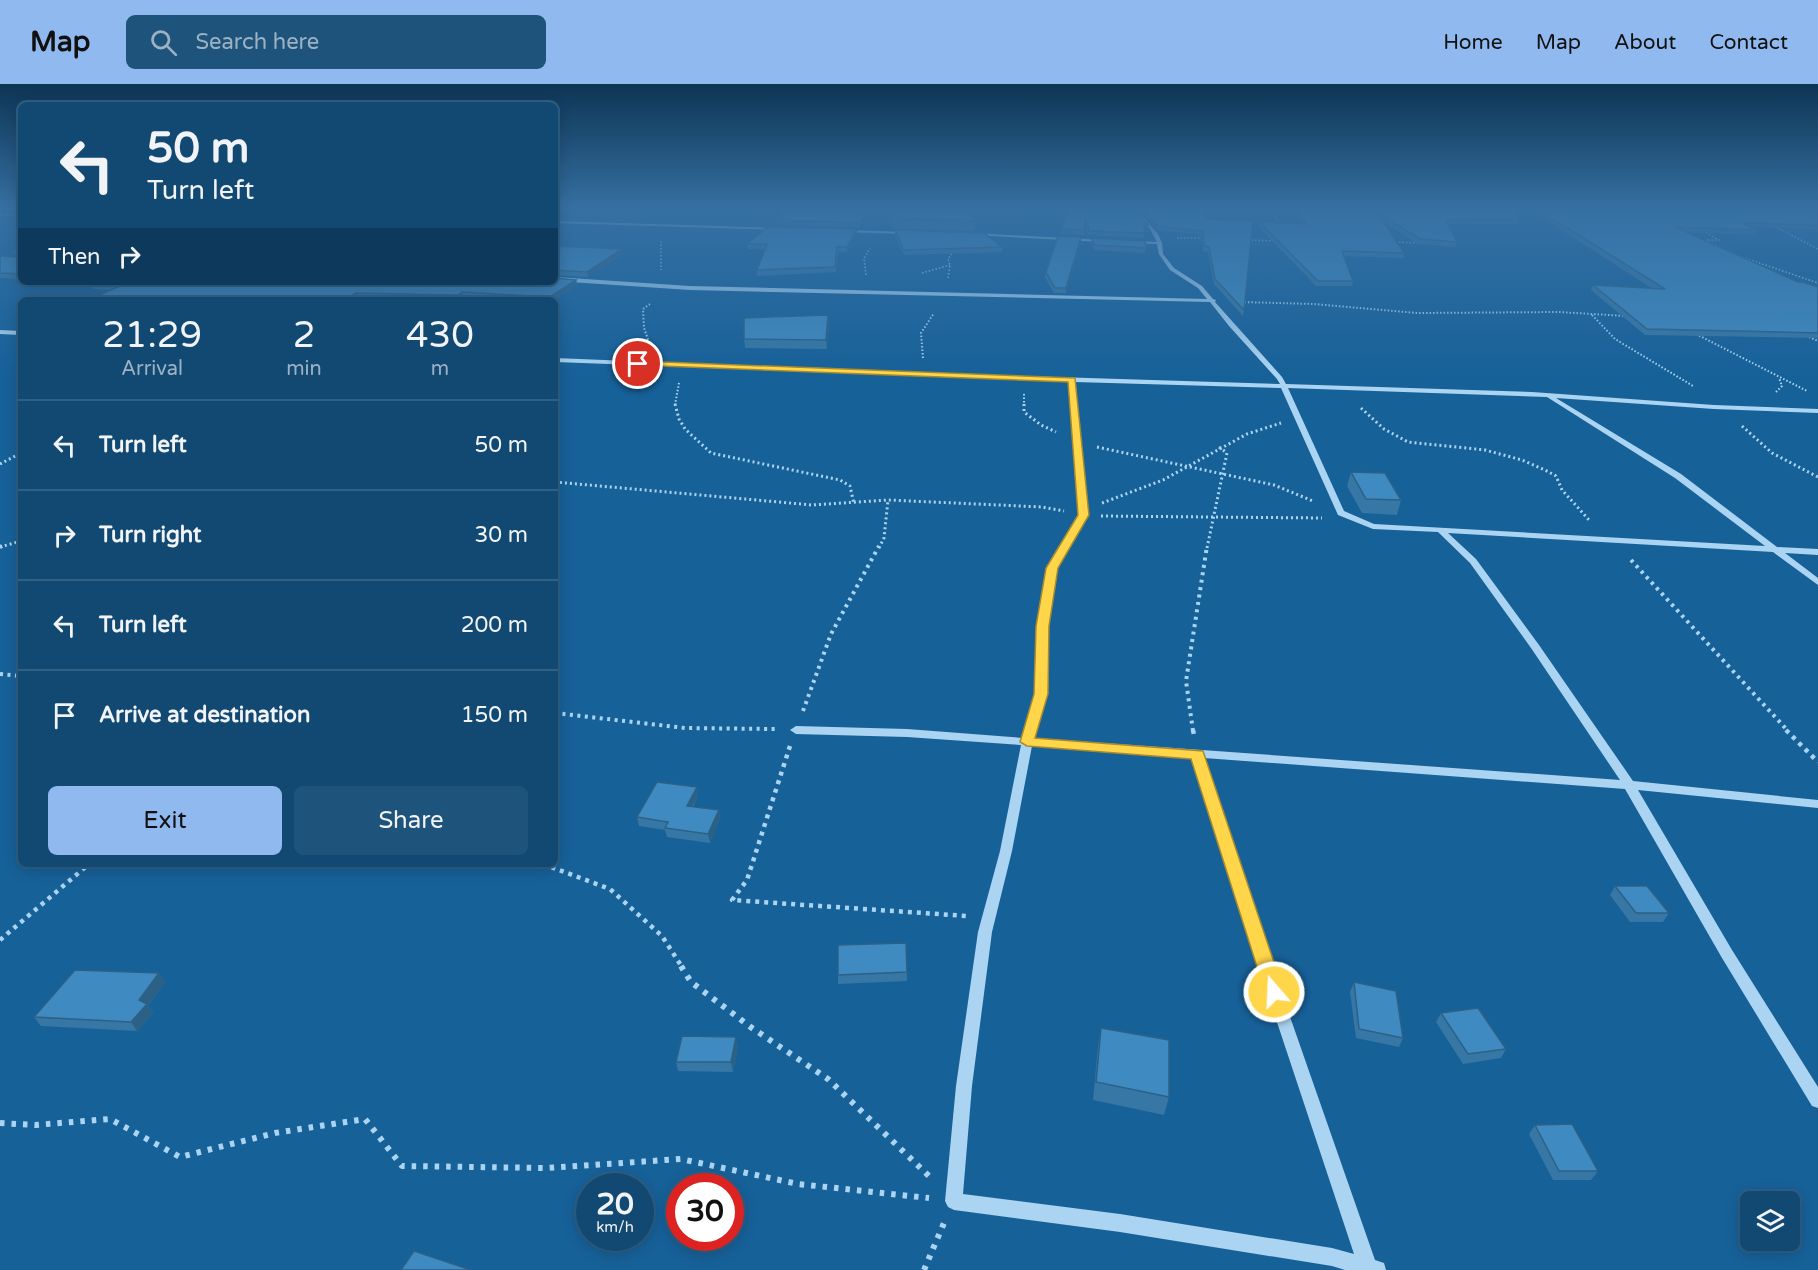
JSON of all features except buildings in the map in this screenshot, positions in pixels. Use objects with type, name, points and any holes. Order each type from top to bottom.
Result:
[{"type":"street","points":[[1167,262],[1172,269],[1200,287],[1214,301],[1231,325],[1280,378],[1341,513],[1373,526],[1818,552]]},
{"type":"street","points":[[558,279],[660,286],[1214,301]]},
{"type":"street","points":[[0,332],[18,333]]},
{"type":"street","points":[[558,360],[1548,395],[1714,407],[1818,411]]},
{"type":"street","points":[[1072,380],[1083,512],[1052,568],[1042,626],[1041,694],[1027,742],[1006,851],[989,918],[964,1086],[954,1201],[1120,1223],[1332,1257],[1373,1269]]},
{"type":"street","points":[[1548,395],[1678,476],[1818,582]]},
{"type":"street","points":[[1440,530],[1473,561],[1535,646],[1629,785],[1727,954],[1818,1101]]},
{"type":"street","points":[[796,730],[907,733],[1629,785],[1818,804]]},
{"type":"street","points":[[1197,754],[1267,971],[1373,1269]]},
{"type":"path","points":[[660,262],[660,286],[657,296],[644,309],[644,328],[648,345],[671,352],[680,365],[675,404],[679,419],[685,429],[711,453],[840,480],[850,486],[854,504]]},
{"type":"path","points":[[864,262],[866,275],[872,280]]},
{"type":"path","points":[[1758,262],[1818,283]]},
{"type":"path","points":[[1214,301],[1314,304],[1436,313],[1559,312],[1635,316]]},
{"type":"path","points":[[1694,333],[1809,392]]},
{"type":"path","points":[[1808,336],[1818,341]]},
{"type":"path","points":[[1023,378],[1024,412],[1041,425],[1106,450],[1274,484],[1341,513]]},
{"type":"path","points":[[1337,388],[1379,425],[1402,440],[1427,445],[1458,446],[1538,464],[1556,476],[1559,489],[1584,510],[1740,681],[1818,762]]},
{"type":"path","points":[[1083,512],[1163,480],[1247,434],[1274,424],[1299,421]]},
{"type":"path","points":[[1197,754],[1186,681],[1211,519],[1224,474],[1227,453],[1220,447]]},
{"type":"path","points":[[0,464],[18,455]]},
{"type":"path","points":[[558,482],[812,505],[888,500],[1042,507],[1083,512],[1211,519],[1353,518]]},
{"type":"path","points":[[888,500],[884,538],[831,634],[796,730],[747,880],[732,900],[989,918]]},
{"type":"path","points":[[0,547],[18,542]]},
{"type":"path","points":[[0,674],[18,676]]},
{"type":"path","points":[[558,714],[685,728],[796,730]]},
{"type":"path","points":[[0,940],[85,867]]},
{"type":"path","points":[[551,867],[610,889],[662,936],[692,982],[752,1028],[828,1079],[954,1201]]},
{"type":"path","points":[[0,1123],[35,1125],[110,1119],[180,1157],[274,1133],[365,1119],[402,1166],[547,1168],[681,1159],[798,1184],[954,1201]]},
{"type":"path","points":[[924,1270],[954,1201]]},
{"type":"route","points":[[638,364],[1072,380],[1083,515],[1052,568],[1042,626],[1041,694],[1027,742],[1197,754],[1274,992]]}]
